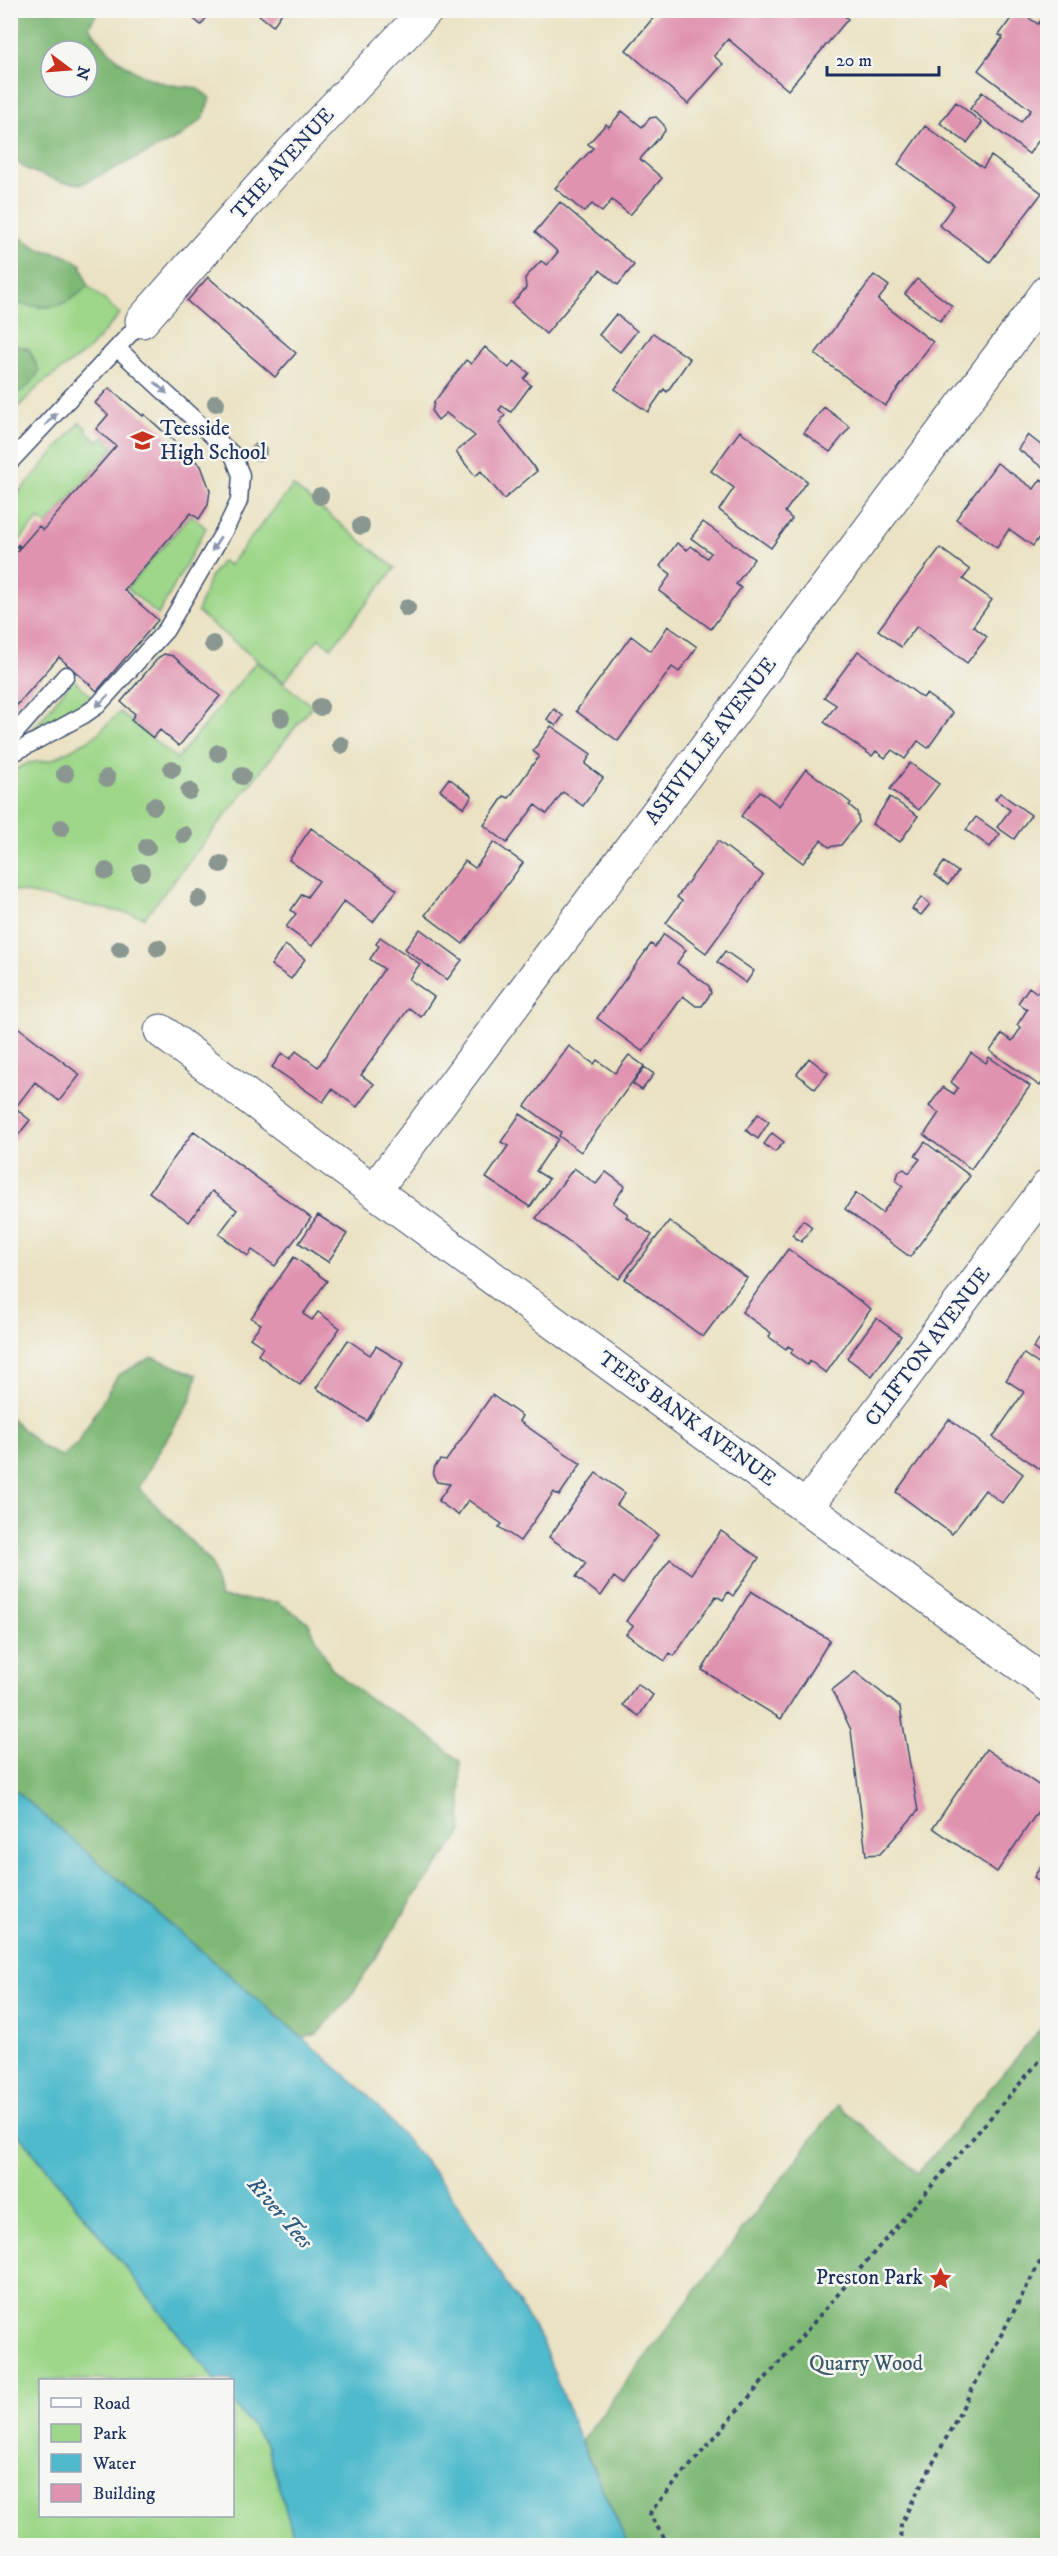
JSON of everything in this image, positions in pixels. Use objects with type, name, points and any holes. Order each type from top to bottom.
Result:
[{"type":"street","name":"THE AVENUE","points":[[142,321],[289,155],[427,10]]},
{"type":"street","name":"ASHVILLE AVENUE","points":[[374,1191],[1047,291]]},
{"type":"street","name":"TEES BANK AVENUE","points":[[160,1030],[325,1155],[807,1506],[1047,1685]]},
{"type":"street","name":"CLIFTON AVENUE","points":[[807,1506],[1047,1186]]},
{"type":"lane","points":[[10,462],[142,321]]},
{"type":"lane","points":[[10,755],[84,716],[130,670],[166,630],[177,614],[239,501],[241,475],[233,455],[118,349]]},
{"type":"lane","points":[[10,739],[66,675]]},
{"type":"path","points":[[10,539],[20,548]]},
{"type":"path","points":[[669,2546],[650,2515],[651,2511],[1047,2051]]},
{"type":"path","points":[[900,2546],[901,2523],[1047,2247]]},
{"type":"green space","points":[[10,11],[98,11],[89,27],[99,39],[39,39],[39,99],[99,99],[99,39],[124,65],[146,77],[195,88],[210,98],[203,118],[180,137],[82,184],[62,182],[28,170],[11,158]]},
{"type":"green space","points":[[10,231],[39,249],[64,255],[81,264],[88,286],[60,305],[43,307],[11,303]]},
{"type":"green space","points":[[88,286],[120,314],[87,351],[40,385],[11,414],[11,303],[43,307],[60,305]]},
{"type":"green space","points":[[11,344],[29,349],[39,371],[28,386],[11,394]]},
{"type":"green space","points":[[80,422],[98,442],[103,437],[114,447],[47,525],[39,519],[20,540],[11,532],[11,502]]},
{"type":"green space","points":[[293,486],[395,568],[331,648],[319,638],[284,682],[197,612],[210,577],[222,561],[229,565]]},
{"type":"green space","points":[[191,515],[206,528],[158,615],[127,588]]},
{"type":"green space","points":[[256,662],[312,706],[145,917],[11,890],[11,772],[28,763],[52,760],[94,737],[120,712],[177,759]]},
{"type":"green space","points":[[73,679],[91,696],[76,709],[32,731]]},
{"type":"green space","points":[[152,1357],[197,1375],[191,1400],[139,1488],[211,1562],[220,1597],[278,1602],[308,1622],[331,1668],[366,1697],[415,1725],[460,1761],[462,1832],[417,1893],[349,1999],[317,2034],[303,2038],[11,1787],[11,1418],[41,1446],[61,1457],[77,1444],[118,1375]]},
{"type":"green space","name":"Quarry Wood","points":[[1047,2022],[1047,2545],[628,2545],[581,2441],[838,2105],[918,2173]]},
{"type":"green space","points":[[10,2124],[214,2379],[39,2379],[39,2517],[234,2517],[234,2403],[267,2446],[296,2545],[11,2545]]},
{"type":"water","name":"River Tees","points":[[11,1787],[366,2093],[444,2184],[541,2339],[580,2441],[628,2545],[296,2545],[267,2446],[234,2403],[234,2379],[214,2379],[11,2124]]},
{"type":"building","points":[[183,10],[212,10],[201,25]]},
{"type":"building","points":[[253,10],[284,10],[273,26]]},
{"type":"building","points":[[660,10],[838,10],[848,19],[788,90],[728,39],[714,56],[723,64],[688,104],[626,50]]},
{"type":"building","points":[[1017,10],[1038,24],[1043,18],[1047,21],[1047,142],[1041,137],[1029,154],[970,109],[982,92],[1021,122],[1031,110],[978,70],[1003,37],[999,35]]},
{"type":"building","points":[[956,102],[982,123],[967,143],[940,123]]},
{"type":"building","points":[[622,111],[642,127],[650,118],[656,117],[664,125],[665,131],[640,159],[662,178],[630,215],[612,200],[602,212],[592,204],[584,212],[555,188],[593,148],[588,144],[606,124],[609,127]]},
{"type":"building","points":[[925,126],[983,168],[991,156],[1042,193],[990,262],[939,225],[954,205],[898,164]]},
{"type":"building","points":[[560,202],[634,265],[618,285],[600,270],[546,334],[512,304],[526,288],[525,278],[541,261],[547,265],[558,252],[535,232]]},
{"type":"building","points":[[874,275],[889,286],[878,300],[933,342],[885,406],[815,354]]},
{"type":"building","points":[[208,277],[296,353],[275,377],[187,301]]},
{"type":"building","points":[[917,279],[952,306],[940,321],[905,294]]},
{"type":"building","points":[[616,314],[637,331],[620,352],[599,335]]},
{"type":"building","points":[[653,333],[690,359],[667,392],[664,389],[648,412],[615,389]]},
{"type":"building","points":[[485,347],[509,368],[514,361],[529,373],[524,379],[531,385],[511,412],[502,406],[499,410],[505,415],[499,423],[537,471],[504,499],[481,471],[475,476],[456,452],[475,436],[446,413],[438,420],[432,412],[434,402],[466,360],[471,364]]},
{"type":"building","points":[[109,388],[143,416],[144,414],[201,466],[210,490],[208,505],[199,519],[191,513],[124,590],[158,620],[97,691],[59,657],[10,713],[10,559],[39,526],[43,530],[116,446],[96,429],[108,415],[95,403]]},
{"type":"building","points":[[824,407],[850,427],[830,452],[804,433]]},
{"type":"building","points":[[740,431],[807,481],[785,512],[792,519],[771,548],[719,510],[734,488],[711,471]]},
{"type":"building","points":[[1028,435],[1047,450],[1047,471],[1018,449]]},
{"type":"building","points":[[997,463],[1034,489],[1041,479],[1047,484],[1047,526],[1033,546],[1009,529],[997,548],[956,519]]},
{"type":"building","points":[[703,522],[754,559],[736,584],[741,588],[711,629],[659,591],[671,574],[660,566],[677,543],[687,550],[691,546],[707,558],[711,553],[691,538]]},
{"type":"building","points":[[940,548],[970,570],[963,579],[992,600],[973,626],[987,637],[967,663],[917,626],[901,647],[878,630]]},
{"type":"building","points":[[668,626],[697,647],[679,672],[672,667],[618,741],[576,711],[631,636],[651,651]]},
{"type":"building","points":[[858,651],[923,698],[926,694],[953,713],[928,748],[918,741],[905,759],[892,750],[885,758],[876,751],[872,756],[824,722],[836,705],[824,697]]},
{"type":"building","points":[[164,654],[173,656],[220,696],[179,746],[160,730],[153,738],[131,720],[135,714],[121,702]]},
{"type":"building","points":[[554,709],[563,716],[556,726],[547,719]]},
{"type":"building","points":[[551,726],[591,754],[585,764],[603,778],[583,806],[563,792],[547,814],[535,805],[507,843],[484,825],[504,796],[509,798],[539,756],[533,751]]},
{"type":"building","points":[[910,763],[939,784],[919,810],[890,789]]},
{"type":"building","points":[[806,769],[851,803],[849,805],[857,812],[859,822],[841,845],[829,847],[821,840],[803,863],[741,816],[760,791],[779,806]]},
{"type":"building","points":[[449,778],[472,796],[464,808],[440,790]]},
{"type":"building","points":[[1000,793],[1031,815],[1014,839],[997,827],[1010,810],[995,799]]},
{"type":"building","points":[[890,797],[918,816],[900,842],[872,824]]},
{"type":"building","points":[[976,817],[1000,834],[990,847],[966,830]]},
{"type":"building","points":[[311,828],[397,890],[373,922],[344,901],[312,946],[286,927],[296,914],[291,910],[302,894],[307,897],[319,881],[289,860]]},
{"type":"building","points":[[718,841],[763,875],[706,953],[666,923],[682,901],[677,897]]},
{"type":"building","points":[[494,842],[523,863],[463,944],[425,915],[465,861],[475,868]]},
{"type":"building","points":[[944,862],[958,872],[948,885],[935,875]]},
{"type":"building","points":[[922,897],[930,904],[921,915],[912,909]]},
{"type":"building","points":[[420,929],[462,960],[447,980],[405,949]]},
{"type":"building","points":[[664,934],[686,950],[677,963],[709,986],[711,993],[702,1006],[696,1006],[683,996],[643,1052],[597,1018],[651,944],[655,947]]},
{"type":"building","points":[[380,937],[420,964],[409,979],[434,997],[421,1017],[409,1008],[361,1075],[374,1084],[357,1107],[332,1089],[323,1102],[272,1067],[282,1053],[290,1059],[296,1051],[318,1067],[384,969],[370,959],[379,946],[376,944]]},
{"type":"building","points":[[285,945],[305,959],[291,979],[271,965]]},
{"type":"building","points":[[725,951],[754,971],[746,983],[717,962]]},
{"type":"building","points":[[1047,978],[1047,1075],[1040,1086],[990,1051],[1002,1034],[1012,1041],[1021,1028],[1017,1025],[1027,1010],[1018,1003],[1029,987],[1037,993]]},
{"type":"building","points":[[10,1021],[80,1075],[59,1101],[35,1082],[15,1108],[30,1120],[12,1143]]},
{"type":"building","points":[[569,1046],[594,1064],[597,1060],[615,1073],[629,1055],[644,1066],[581,1152],[559,1136],[561,1132],[525,1106]]},
{"type":"building","points":[[971,1053],[986,1063],[989,1057],[1030,1086],[971,1169],[924,1135],[939,1113],[929,1106],[943,1087],[954,1094],[958,1088],[951,1082]]},
{"type":"building","points":[[809,1058],[828,1073],[815,1089],[797,1074]]},
{"type":"building","points":[[644,1067],[654,1074],[642,1090],[633,1084]]},
{"type":"building","points":[[520,1114],[558,1139],[536,1171],[549,1179],[530,1207],[486,1178],[508,1146],[501,1142]]},
{"type":"building","points":[[758,1114],[769,1122],[758,1139],[746,1130]]},
{"type":"building","points":[[194,1131],[311,1218],[275,1266],[252,1250],[248,1256],[219,1234],[237,1210],[212,1191],[189,1222],[149,1192]]},
{"type":"building","points":[[772,1133],[784,1142],[775,1152],[764,1144]]},
{"type":"building","points":[[925,1142],[970,1176],[910,1257],[845,1209],[856,1193],[882,1213],[903,1186],[896,1181],[899,1171],[904,1169],[909,1173],[920,1159],[915,1156]]},
{"type":"building","points":[[574,1168],[596,1184],[606,1172],[625,1186],[613,1203],[628,1214],[626,1217],[652,1235],[619,1279],[536,1218]]},
{"type":"building","points":[[318,1215],[347,1234],[328,1262],[299,1243]]},
{"type":"building","points":[[803,1220],[812,1227],[801,1242],[792,1235]]},
{"type":"building","points":[[669,1221],[747,1278],[703,1337],[625,1279]]},
{"type":"building","points":[[788,1249],[871,1309],[826,1373],[810,1361],[807,1365],[791,1353],[793,1349],[788,1346],[786,1349],[769,1337],[771,1333],[742,1312]]},
{"type":"building","points":[[294,1257],[327,1281],[303,1314],[312,1320],[318,1312],[340,1328],[300,1385],[258,1355],[263,1347],[250,1338],[261,1324],[251,1318]]},
{"type":"building","points":[[876,1318],[901,1336],[872,1376],[847,1358]]},
{"type":"building","points":[[1047,1328],[1047,1359],[1033,1348]]},
{"type":"building","points":[[348,1340],[370,1355],[376,1346],[404,1363],[367,1421],[316,1388]]},
{"type":"building","points":[[1024,1354],[1047,1370],[1047,1457],[1040,1469],[993,1437],[1024,1392],[1006,1380]]},
{"type":"building","points":[[492,1395],[522,1416],[519,1421],[581,1464],[559,1496],[554,1492],[520,1541],[499,1527],[502,1524],[468,1500],[458,1515],[438,1501],[450,1484],[437,1482],[433,1475],[435,1466],[440,1460],[446,1461]]},
{"type":"building","points":[[949,1419],[1023,1474],[1002,1503],[985,1490],[952,1534],[896,1492]]},
{"type":"building","points":[[596,1473],[625,1493],[617,1505],[658,1535],[623,1584],[614,1577],[601,1596],[576,1577],[586,1563],[549,1537]]},
{"type":"building","points":[[721,1531],[759,1558],[733,1596],[728,1592],[723,1600],[716,1596],[674,1656],[670,1653],[665,1661],[626,1634],[633,1626],[626,1621],[670,1559],[691,1574]]},
{"type":"building","points":[[751,1591],[830,1640],[781,1719],[702,1670]]},
{"type":"building","points":[[855,1672],[900,1707],[918,1811],[880,1854],[866,1855],[851,1730],[832,1690]]},
{"type":"building","points":[[637,1684],[653,1695],[639,1716],[623,1705]]},
{"type":"building","points":[[986,1749],[1047,1791],[1047,1798],[997,1872],[933,1828]]},
{"type":"building","points":[[1047,1856],[1047,1886],[1034,1877]]},
{"type":"place","name":"Teesside High School","points":[[142,441]]},
{"type":"place","name":"Preston Park","points":[[941,2278]]}]
